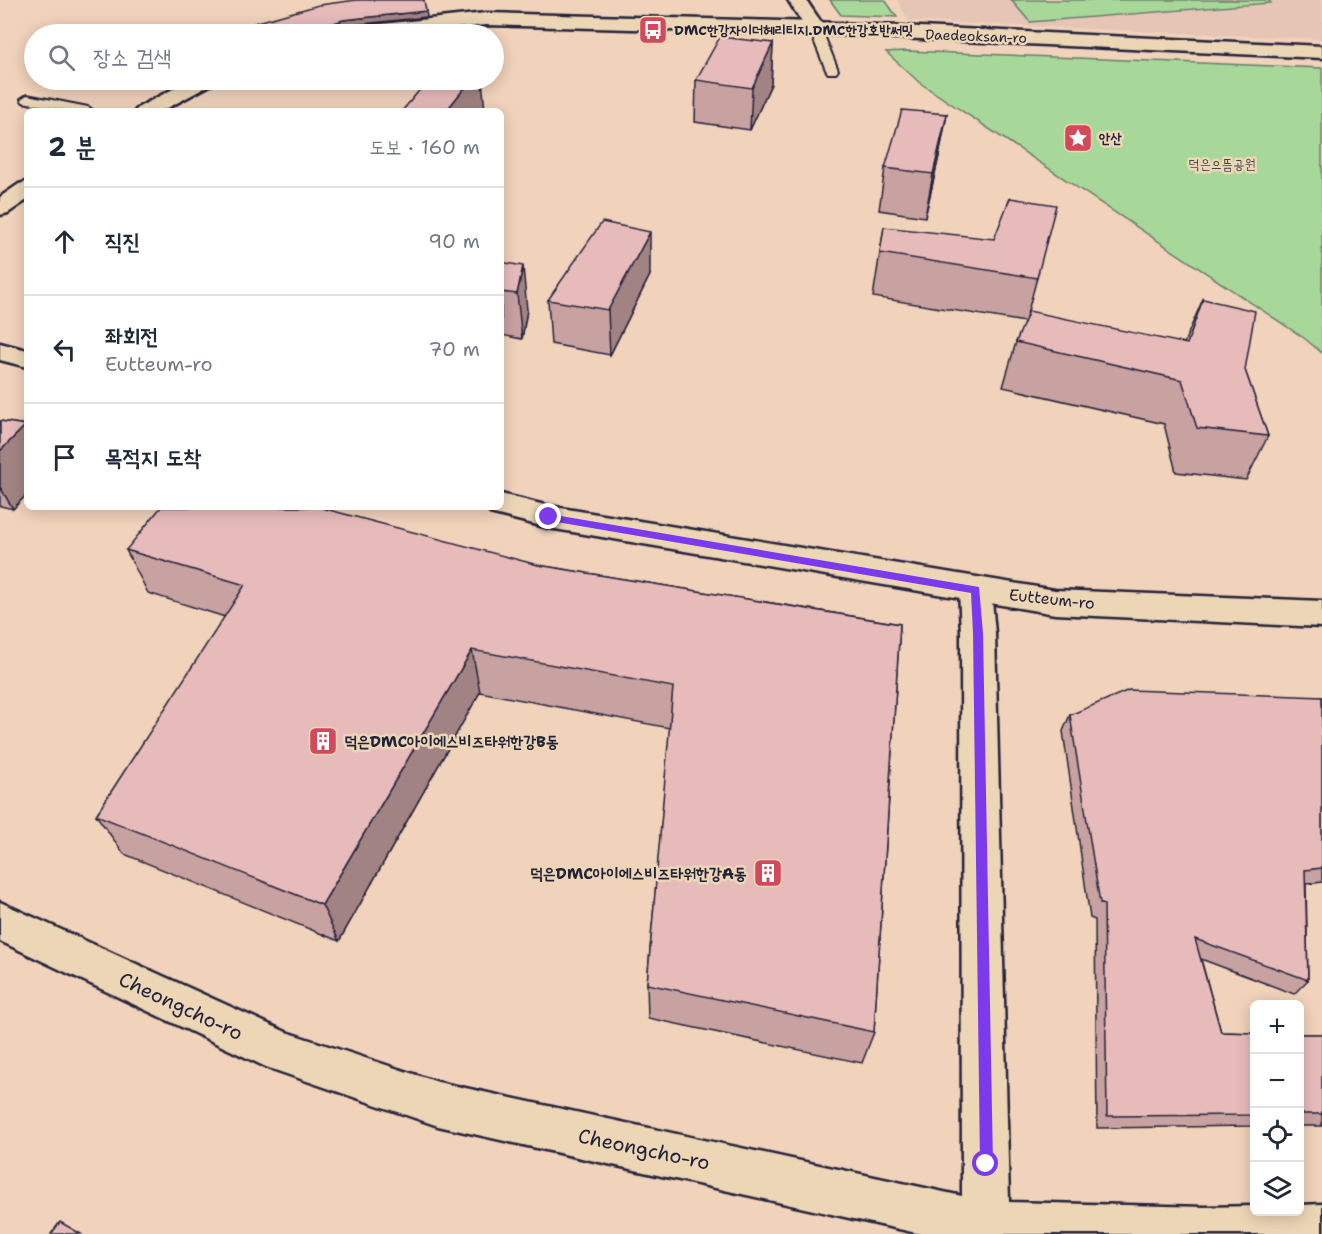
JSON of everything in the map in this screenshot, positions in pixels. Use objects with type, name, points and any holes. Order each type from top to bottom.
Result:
[{"type":"street","points":[[797,0],[815,28]]},
{"type":"street","name":"Daedeoksan-ro","points":[[439,24],[486,19],[815,28],[1322,52]]},
{"type":"street","points":[[152,108],[186,90]]},
{"type":"street","points":[[0,208],[24,191]]},
{"type":"street","points":[[0,351],[24,358]]},
{"type":"street","name":"Eutteum-ro","points":[[504,506],[549,517],[1055,602],[1322,614]]},
{"type":"street","points":[[975,590],[979,668],[986,1230]]},
{"type":"street","name":"Cheongcho-ro","points":[[0,921],[281,1052],[438,1104],[986,1230],[1205,1231],[1322,1228]]},
{"type":"lane","points":[[815,28],[832,70]]},
{"type":"lane","points":[[27,99],[73,108]]},
{"type":"shaded area","points":[[897,0],[1322,0],[1322,39],[909,21]]},
{"type":"green space","points":[[830,0],[885,0],[897,17],[841,15]]},
{"type":"green space","points":[[1011,0],[1268,0],[1271,3],[1030,22]]},
{"type":"green space","name":"덕은으뜸공원","points":[[886,52],[1322,68],[1322,353],[1304,338],[920,83]]},
{"type":"building","points":[[357,0],[424,0],[426,11],[343,20],[333,24],[251,24],[319,5]]},
{"type":"building","points":[[720,37],[773,43],[752,88],[696,80]]},
{"type":"building","points":[[420,90],[463,90],[448,108],[405,108]]},
{"type":"building","points":[[902,110],[947,114],[933,174],[885,168]]},
{"type":"building","points":[[1010,198],[1056,205],[1037,278],[880,253],[884,227],[994,239]]},
{"type":"building","points":[[602,222],[650,232],[608,310],[548,300]]},
{"type":"building","points":[[504,263],[523,266],[517,294],[504,292]]},
{"type":"building","points":[[1203,299],[1255,311],[1245,370],[1268,436],[1197,428],[1182,380],[1016,342],[1029,311],[1187,344]]},
{"type":"building","points":[[0,421],[24,425],[24,427],[0,451]]},
{"type":"building","points":[[159,510],[329,510],[538,565],[900,624],[874,1032],[647,984],[673,687],[472,650],[322,905],[96,815],[245,585],[126,550]]},
{"type":"building","points":[[1129,690],[1322,697],[1322,868],[1305,870],[1308,980],[1195,939],[1221,1032],[1250,1033],[1250,1115],[1107,1116],[1104,905],[1100,903],[1070,715]]},
{"type":"building","points":[[1304,1034],[1322,1034],[1322,1114],[1304,1114]]},
{"type":"building","points":[[60,1222],[81,1234],[51,1234]]},
{"type":"place","name":"DMC한강자이더헤리티지.DMC한강호반써밋","points":[[653,30]]},
{"type":"place","name":"안산","points":[[1078,138]]},
{"type":"place","name":"덕은DMC아이에스비즈타워한강B동","points":[[323,741]]},
{"type":"place","name":"덕은DMC아이에스비즈타워한강A동","points":[[768,873]]},
{"type":"route","points":[[549,517],[975,590],[978,633],[986,1164]]}]
